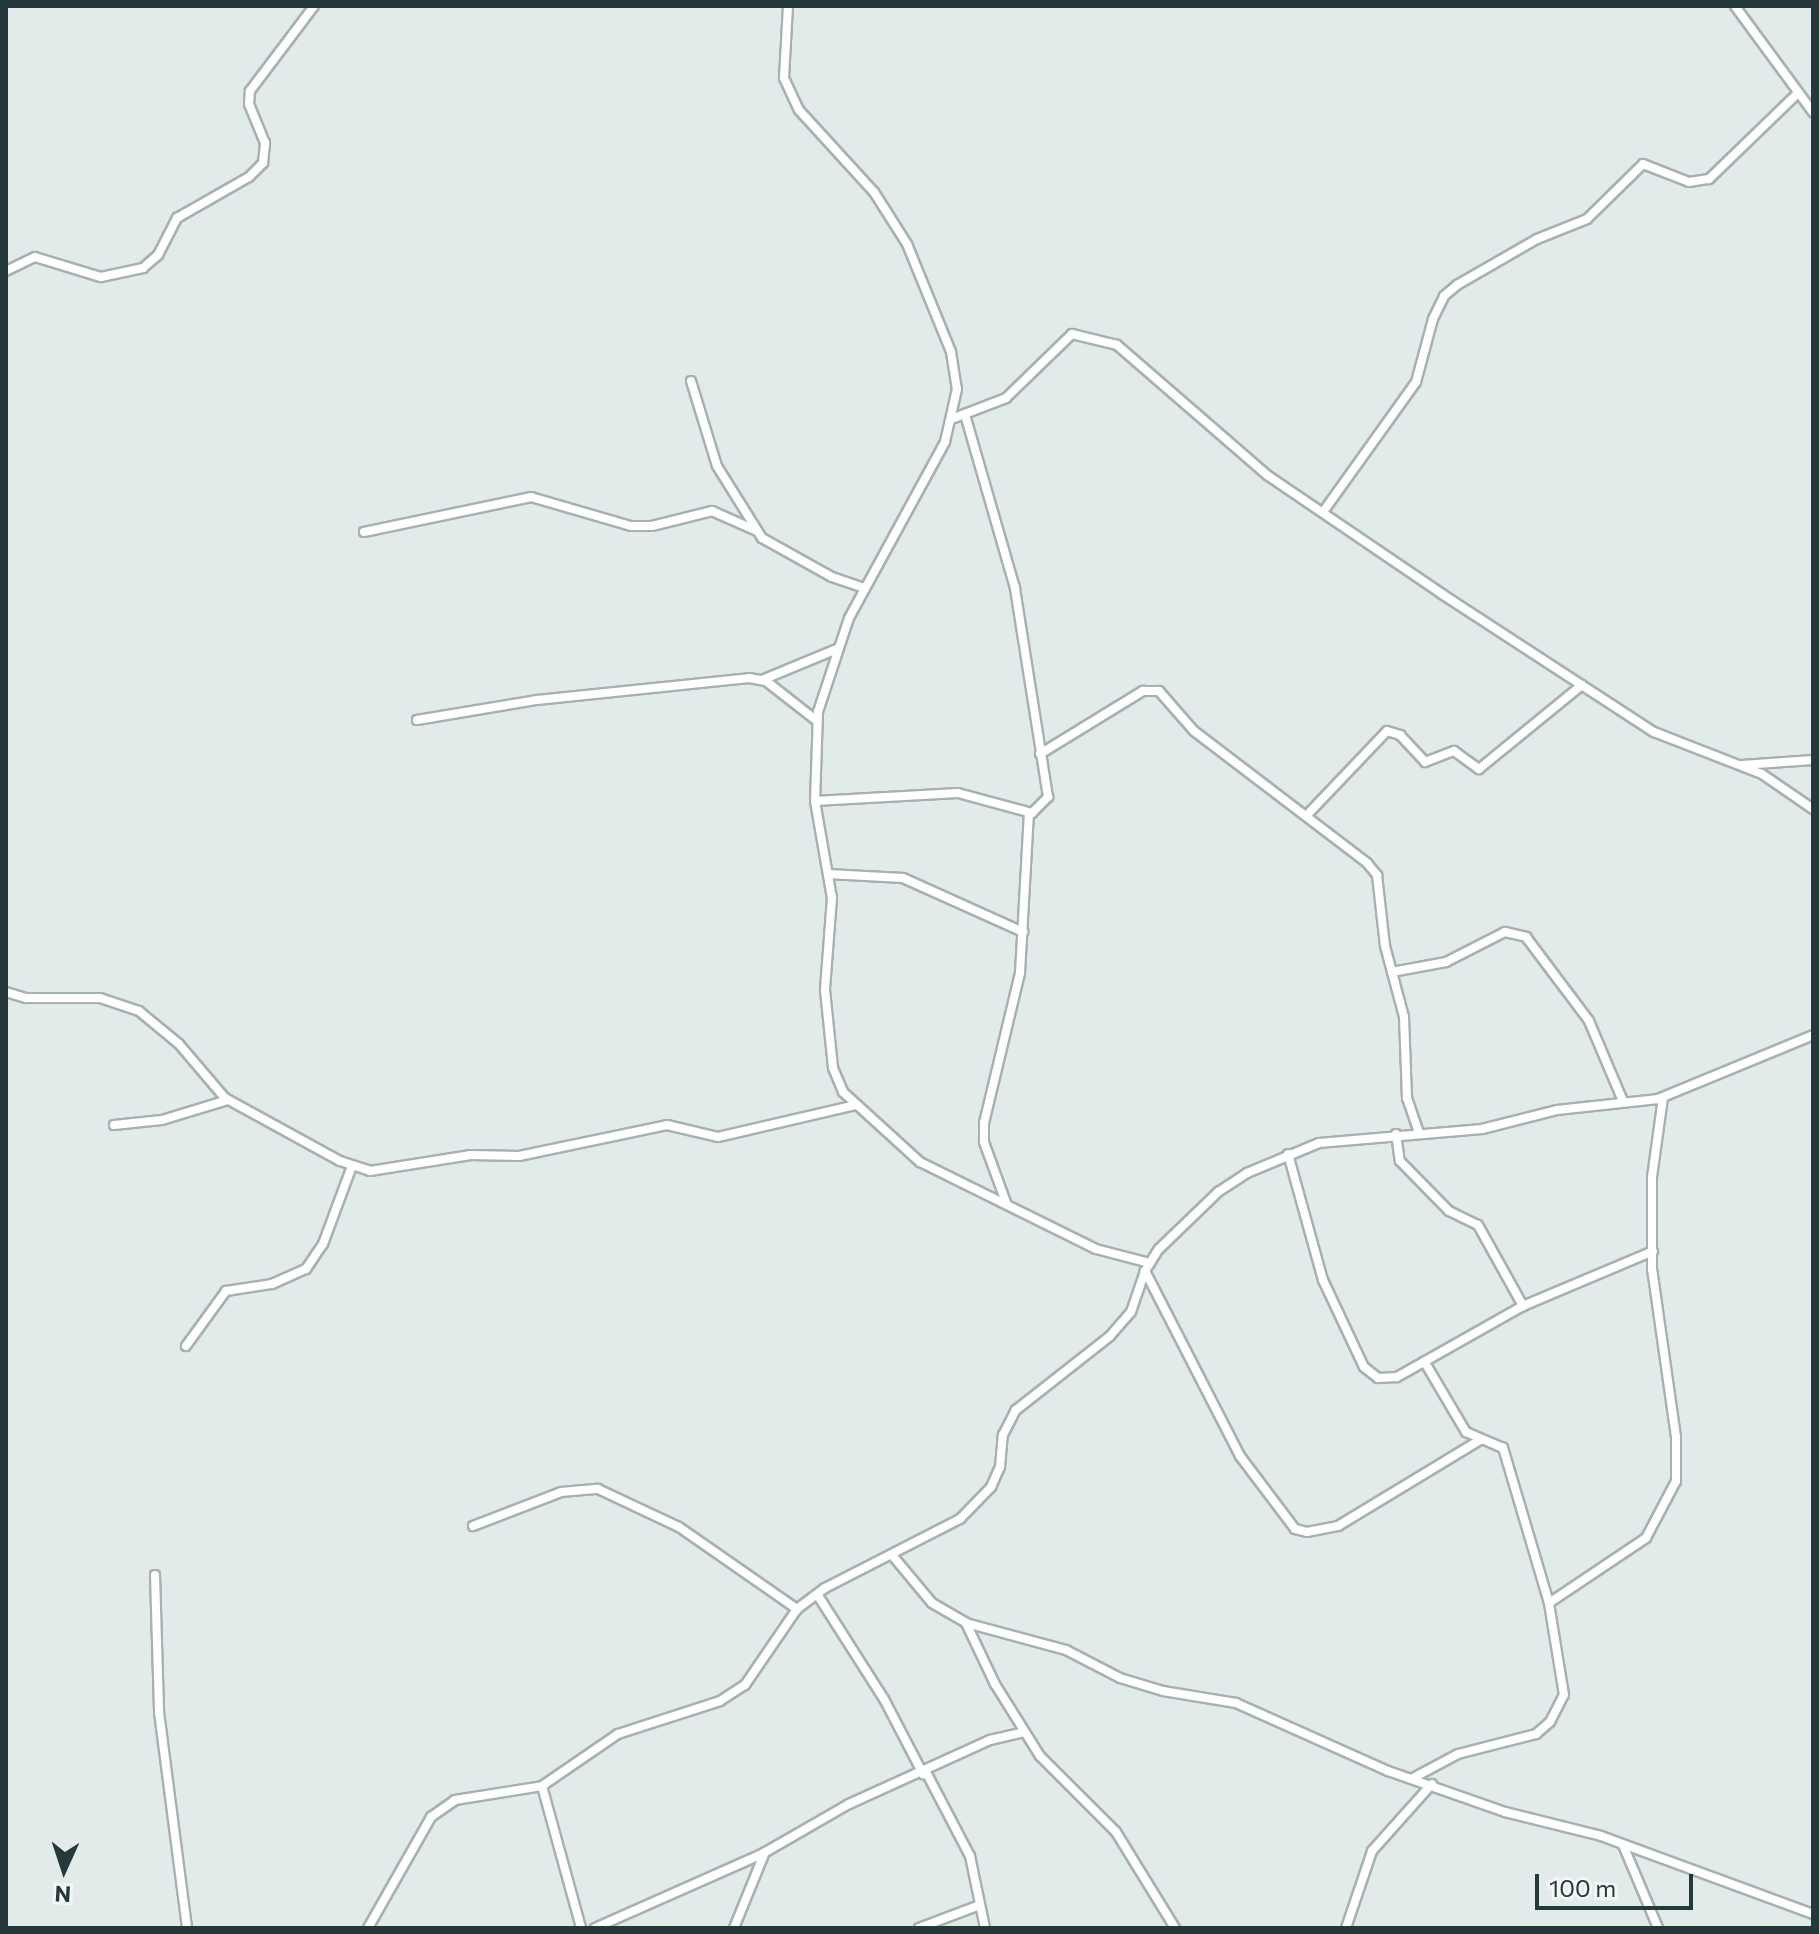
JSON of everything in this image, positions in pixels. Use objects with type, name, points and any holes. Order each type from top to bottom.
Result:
[{"type":"street","points":[[6,271],[35,257],[101,277],[143,268],[158,255],[177,218],[249,177],[263,163],[266,151],[249,104],[250,91],[314,6]]},
{"type":"street","points":[[788,6],[784,78],[799,110],[874,192],[907,244],[951,352],[957,389],[954,418],[864,588],[837,649],[817,721],[815,801],[828,874],[832,936],[826,1031],[843,1092],[920,1162],[1096,1249],[1148,1267],[1240,1456],[1295,1529],[1307,1532],[1338,1526],[1481,1440]]},
{"type":"street","points":[[1735,6],[1813,112]]},
{"type":"street","points":[[1323,512],[1416,382],[1433,319],[1444,296],[1457,285],[1537,239],[1587,219],[1643,164],[1689,182],[1709,179],[1797,94]]},
{"type":"street","points":[[954,418],[1006,398],[1072,334],[1099,337],[1164,383],[1267,475],[1582,685],[1654,732],[1740,765],[1813,809]]},
{"type":"street","points":[[691,381],[717,466],[757,531]]},
{"type":"street","points":[[815,801],[958,793],[1029,813],[1042,807],[1048,797],[1015,588],[965,415]]},
{"type":"street","points":[[364,532],[531,497],[631,526],[652,526],[712,511],[757,531],[793,557],[864,588]]},
{"type":"street","points":[[417,720],[537,700],[761,680],[837,649]]},
{"type":"street","points":[[761,680],[817,721]]},
{"type":"street","points":[[1307,815],[1387,731],[1400,735],[1425,762],[1454,751],[1479,769],[1582,685]]},
{"type":"street","points":[[1040,754],[1143,691],[1159,691],[1194,731],[1307,815],[1377,875],[1392,972],[1404,1017],[1407,1098],[1419,1133]]},
{"type":"street","points":[[1740,765],[1813,760]]},
{"type":"street","points":[[1008,1205],[984,1142],[984,1123],[1020,973],[1029,813]]},
{"type":"street","points":[[828,874],[903,878],[1023,932]]},
{"type":"street","points":[[1392,972],[1446,962],[1505,932],[1526,937],[1589,1021],[1623,1101]]},
{"type":"street","points":[[6,992],[26,998],[100,998],[139,1011],[169,1033],[228,1100],[352,1166],[390,1171],[471,1155],[519,1156],[667,1125],[718,1137],[856,1105]]},
{"type":"street","points":[[368,1928],[431,1817],[455,1800],[542,1786],[618,1734],[694,1711],[745,1685],[797,1609],[817,1594],[960,1519],[991,1487],[1000,1467],[1003,1435],[1016,1410],[1110,1336],[1131,1312],[1148,1267],[1218,1192],[1288,1154],[1319,1143],[1482,1129],[1557,1110],[1663,1098],[1812,1036]]},
{"type":"street","points":[[1549,1603],[1646,1538],[1676,1481],[1676,1437],[1653,1251],[1655,1135],[1663,1098]]},
{"type":"street","points":[[114,1125],[162,1120],[228,1100]]},
{"type":"street","points":[[1396,1134],[1400,1161],[1449,1211],[1478,1225],[1523,1306]]},
{"type":"street","points":[[1288,1154],[1315,1255],[1364,1367],[1387,1379],[1523,1306],[1653,1251]]},
{"type":"street","points":[[186,1346],[226,1291],[272,1284],[306,1269],[323,1244],[352,1166]]},
{"type":"street","points":[[1413,1778],[1458,1754],[1536,1734],[1550,1722],[1564,1695],[1549,1603],[1503,1448],[1481,1440],[1453,1415],[1424,1361]]},
{"type":"street","points":[[473,1526],[561,1492],[598,1489],[679,1527],[797,1609]]},
{"type":"street","points":[[892,1555],[932,1603],[966,1623],[1066,1650],[1120,1678],[1163,1691],[1236,1703],[1413,1778],[1505,1812],[1623,1845],[1813,1914]]},
{"type":"street","points":[[155,1575],[159,1712],[187,1928]]},
{"type":"street","points":[[817,1594],[884,1699],[970,1856],[985,1928]]},
{"type":"street","points":[[966,1623],[1040,1756],[1116,1832],[1175,1928]]},
{"type":"street","points":[[595,1928],[765,1852],[849,1804],[924,1773],[990,1740],[1024,1732]]},
{"type":"street","points":[[1346,1928],[1372,1851],[1432,1784]]},
{"type":"street","points":[[542,1786],[581,1928]]},
{"type":"street","points":[[1623,1845],[1658,1928]]},
{"type":"street","points":[[734,1928],[765,1852]]},
{"type":"street","points":[[919,1928],[980,1905]]}]
